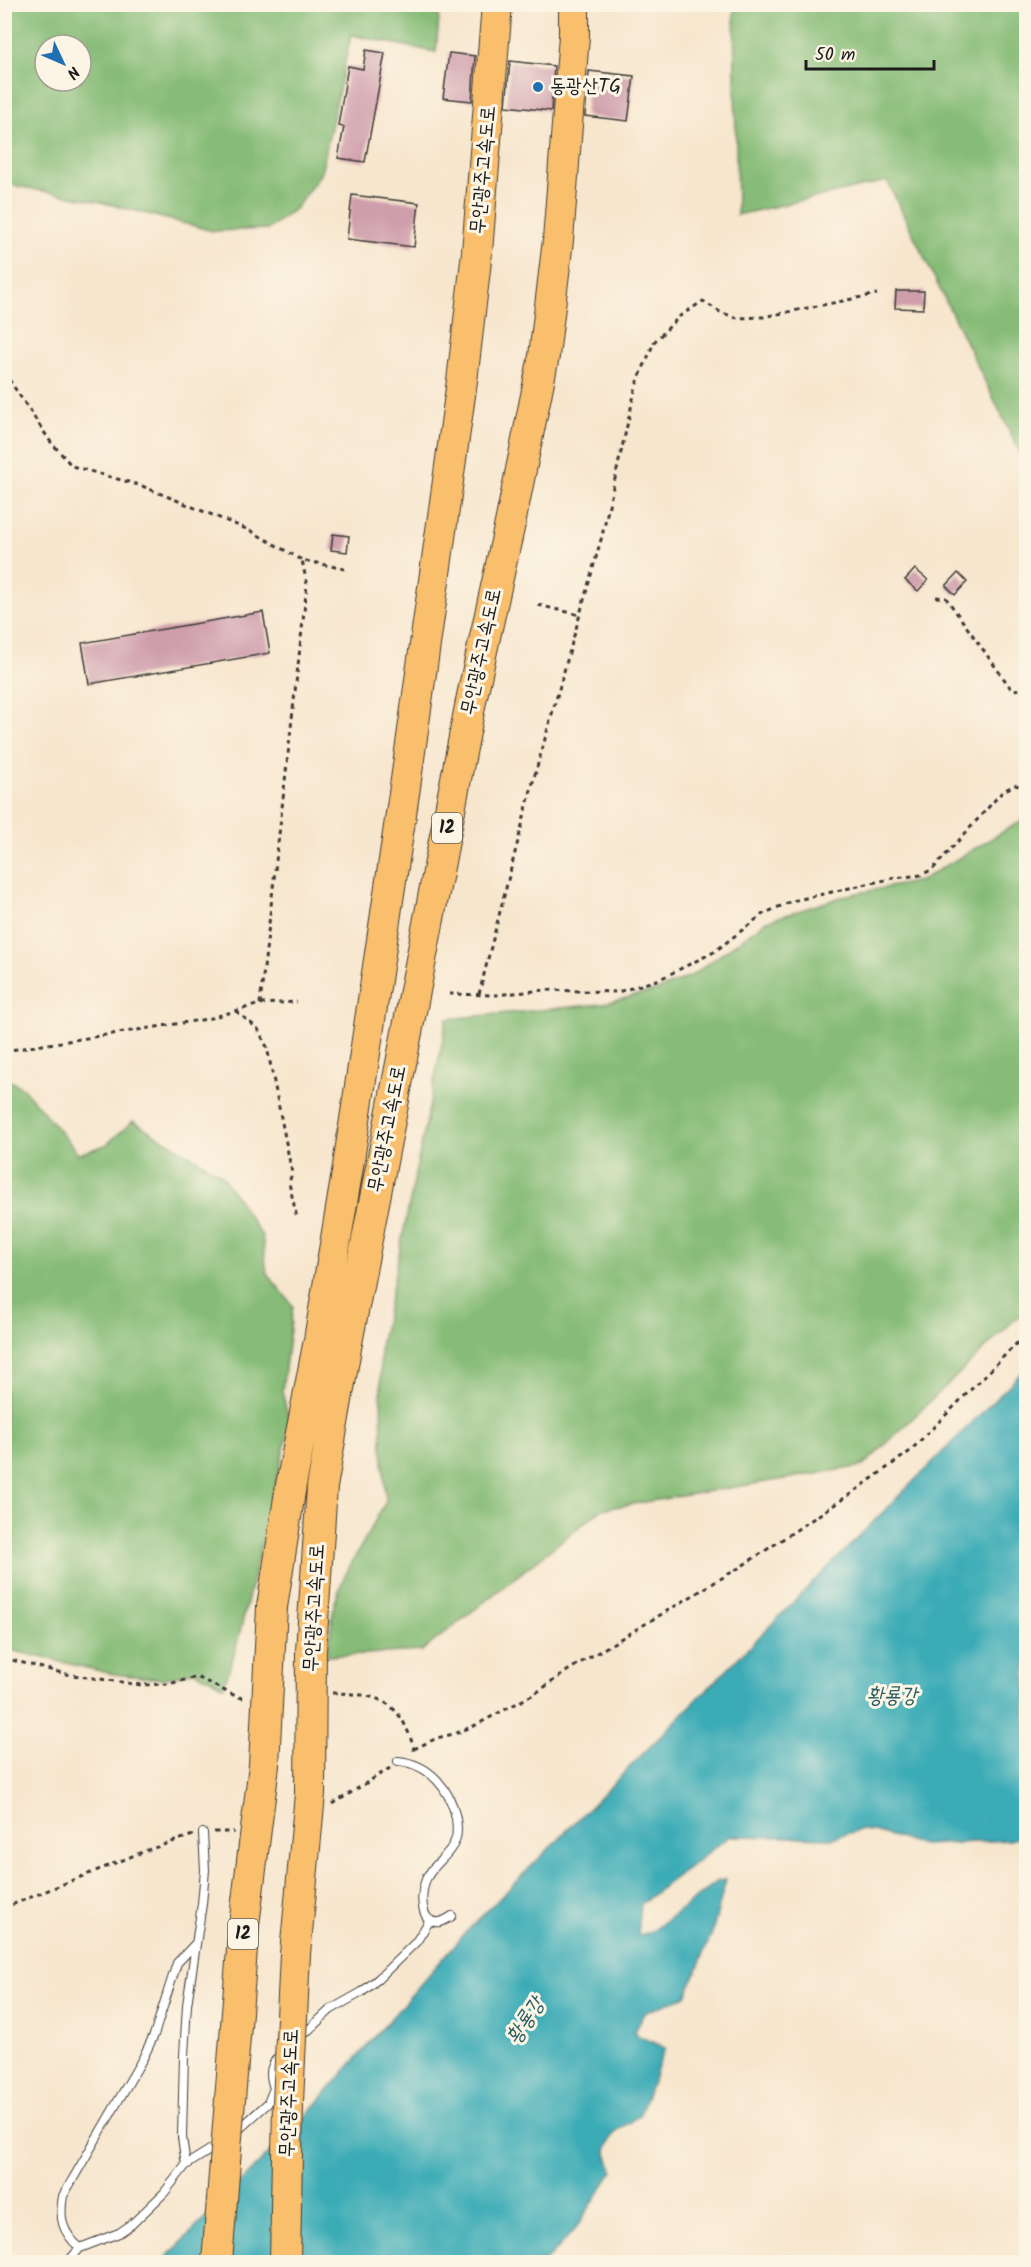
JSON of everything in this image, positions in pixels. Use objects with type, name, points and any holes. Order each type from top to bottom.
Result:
[{"type":"highway","name":"무안광주고속도로","points":[[217,2262],[244,1925],[264,1765],[272,1607],[291,1485],[319,1340],[345,1185],[407,776],[465,358],[477,252],[497,4]]},
{"type":"highway","name":"무안광주고속도로","points":[[285,2262],[288,2102],[294,1976],[310,1794],[311,1651],[322,1487],[345,1348],[472,696],[544,356],[558,240],[574,36],[574,4]]},
{"type":"lane","points":[[492,4],[494,48]]},
{"type":"lane","points":[[574,36],[582,4]]},
{"type":"lane","points":[[398,1761],[411,1762],[439,1781],[448,1792],[457,1827],[456,1840],[444,1859],[426,1879],[421,1897],[424,1912],[430,1920],[439,1922],[453,1916]]},
{"type":"lane","points":[[186,2165],[182,2137],[184,2055],[187,2005],[205,1870],[202,1833]]},
{"type":"lane","points":[[68,2262],[81,2248],[119,2233],[132,2224],[164,2193],[186,2165],[234,2134],[261,2112],[274,2088],[270,2078],[271,2066],[275,2060],[330,2010],[362,1992],[378,1979],[416,1942],[430,1920]]},
{"type":"lane","points":[[81,2248],[72,2240],[64,2227],[60,2214],[63,2196],[143,2058],[154,2035],[177,1963],[195,1944]]},
{"type":"path","points":[[480,994],[534,778],[602,536],[636,386],[654,342],[680,315],[703,301],[720,312],[737,318],[763,317],[877,294]]},
{"type":"path","points":[[4,372],[50,441],[72,466],[142,486],[219,517],[251,531],[302,560],[349,570]]},
{"type":"path","points":[[260,1004],[308,585],[302,560]]},
{"type":"path","points":[[936,597],[946,598],[1012,690],[1026,689]]},
{"type":"path","points":[[538,605],[580,615]]},
{"type":"path","points":[[449,994],[545,990],[618,992],[660,979],[714,952],[763,914],[792,901],[894,878],[921,875],[933,868],[1003,791],[1016,785],[1026,788]]},
{"type":"path","points":[[4,1051],[207,1019],[260,1004],[297,1002]]},
{"type":"path","points":[[236,1011],[258,1029],[267,1047],[292,1173],[289,1183],[297,1218]]},
{"type":"path","points":[[332,1805],[385,1773],[414,1749],[437,1738],[476,1725],[536,1693],[570,1669],[742,1566],[852,1493],[909,1452],[1026,1335]]},
{"type":"path","points":[[4,1658],[66,1674],[141,1685],[168,1684],[197,1677],[250,1701]]},
{"type":"path","points":[[323,1695],[360,1694],[386,1702],[399,1713],[404,1721],[414,1749]]},
{"type":"path","points":[[4,1908],[186,1836],[237,1832]]},
{"type":"green space","points":[[5,4],[440,4],[436,52],[351,35],[321,173],[296,208],[268,229],[213,231],[97,201],[5,184]]},
{"type":"green space","points":[[734,5],[1026,5],[1026,465],[887,181],[737,215]]},
{"type":"green space","points":[[1026,818],[1026,1309],[863,1466],[602,1509],[422,1651],[327,1656],[334,1605],[344,1577],[386,1501],[382,1448],[380,1347],[447,1019],[602,1004],[658,990],[691,976],[767,921],[848,895],[920,881]]},
{"type":"green space","points":[[5,1078],[23,1088],[79,1154],[106,1145],[133,1121],[221,1174],[262,1236],[267,1273],[293,1306],[282,1391],[290,1425],[236,1648],[224,1686],[195,1671],[163,1679],[113,1674],[5,1649]]},
{"type":"water","name":"황룡강","points":[[1026,1368],[1026,1835],[1010,1840],[923,1845],[873,1831],[860,1830],[832,1838],[730,1836],[641,1904],[638,1935],[651,1932],[718,1881],[726,1880],[712,1933],[686,1996],[644,2013],[634,2034],[665,2048],[640,2114],[613,2135],[606,2150],[613,2171],[574,2231],[544,2262],[162,2262],[313,2108],[465,1933]]},
{"type":"building","points":[[366,50],[385,53],[365,162],[338,158],[344,127],[338,126],[348,66],[363,69]]},
{"type":"building","points":[[449,53],[475,56],[472,101],[443,98]]},
{"type":"building","points":[[510,61],[554,66],[551,111],[506,106]]},
{"type":"building","points":[[589,71],[634,76],[628,121],[585,116]]},
{"type":"building","points":[[352,195],[419,203],[414,247],[347,239]]},
{"type":"building","points":[[896,291],[924,291],[923,309],[895,308]]},
{"type":"building","points":[[333,534],[349,536],[347,552],[331,550]]},
{"type":"building","points":[[915,569],[928,580],[918,591],[905,580]]},
{"type":"building","points":[[958,573],[967,582],[955,595],[946,586]]},
{"type":"building","points":[[263,612],[270,653],[89,684],[82,643]]},
{"type":"place","name":"동광산TG","points":[[538,87]]}]
